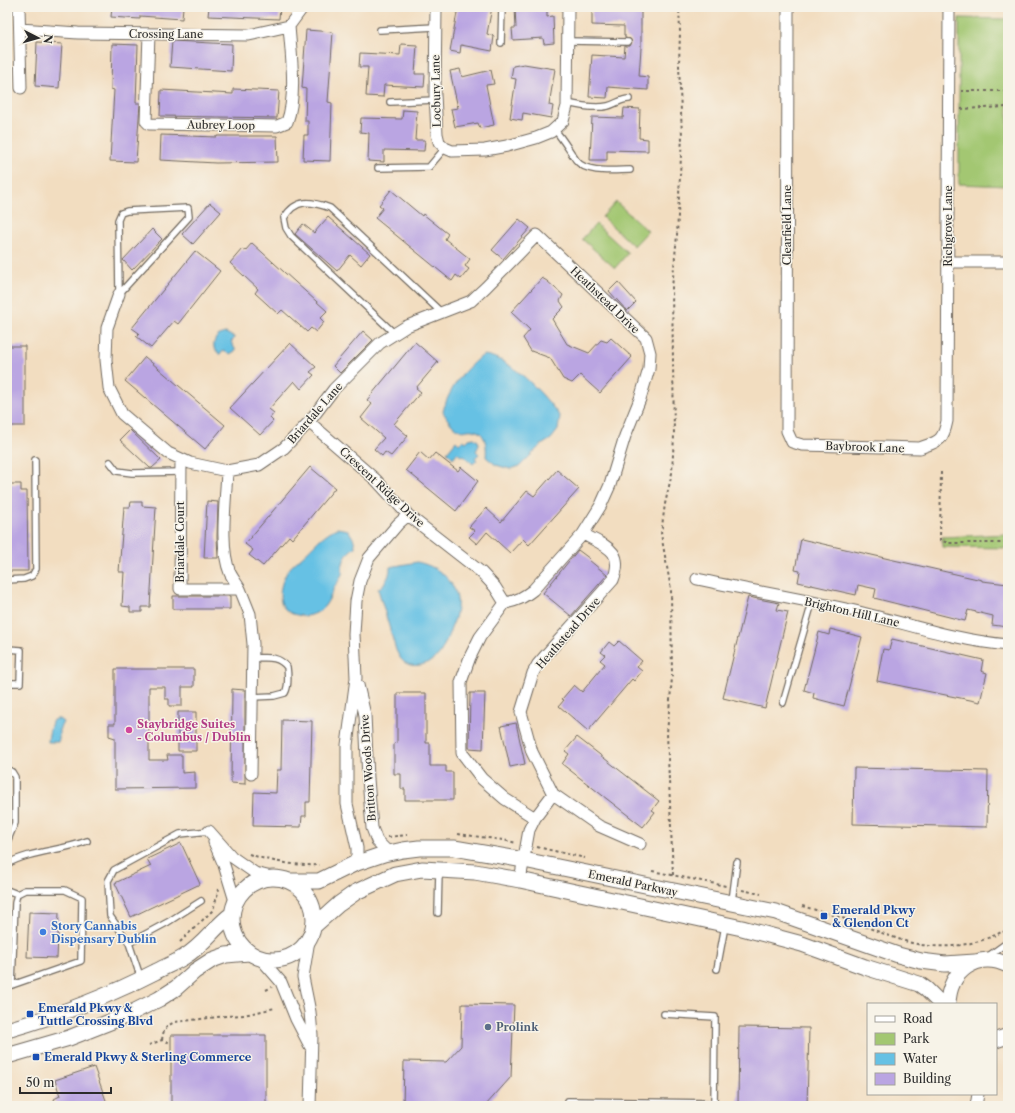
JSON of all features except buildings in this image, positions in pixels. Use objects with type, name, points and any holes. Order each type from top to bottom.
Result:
[{"type":"main road","name":"Emerald Parkway","points":[[290,881],[319,881],[354,864],[390,853],[418,848],[454,848],[524,860],[671,891],[732,902],[782,914],[898,955],[920,961],[945,964],[999,961],[1008,965]]},
{"type":"main road","name":"Emerald Parkway","points":[[311,934],[339,904],[356,892],[395,874],[422,869],[475,872],[520,880],[725,924],[802,944],[879,971],[911,980],[926,989],[940,1003]]},
{"type":"main road","points":[[7,1056],[69,1038],[125,1016],[159,999],[176,988],[195,971],[212,960],[226,955],[255,956],[275,960],[288,958],[300,950],[311,934],[314,913],[310,900],[301,889],[290,881],[271,877],[260,879],[250,884],[241,892],[234,908],[232,925],[235,936],[241,945],[255,956]]},
{"type":"main road","points":[[7,1030],[79,1007],[141,980],[185,957],[210,935],[234,908]]},
{"type":"main road","points":[[948,1003],[950,989],[957,975],[962,970],[979,961]]},
{"type":"street","points":[[19,7],[21,88]]},
{"type":"street","points":[[289,26],[303,7]]},
{"type":"street","name":"Locbury Lane","points":[[436,7],[435,100],[437,134],[439,142],[445,148]]},
{"type":"street","points":[[445,148],[452,151],[469,151],[502,147],[536,138],[551,132],[563,121],[567,103],[568,7]]},
{"type":"street","name":"Clearfield Lane","points":[[788,7],[787,431],[792,442]]},
{"type":"street","name":"Richgrove Lane","points":[[938,442],[945,432],[947,421],[948,7]]},
{"type":"street","name":"Crossing Lane","points":[[20,29],[78,33],[249,35],[289,26]]},
{"type":"street","name":"Aubrey Loop","points":[[149,34],[146,121],[149,124],[277,126],[287,122],[290,112],[292,92],[289,26]]},
{"type":"street","name":"Heathstead Drive","points":[[442,313],[471,300],[486,287],[537,235],[646,338],[650,353],[649,369],[640,399],[625,436],[607,492],[601,505],[583,534],[533,590],[515,602],[505,603]]},
{"type":"street","points":[[948,262],[1008,262]]},
{"type":"street","name":"Briardale Lane","points":[[119,294],[107,328],[106,360],[109,388],[122,414],[168,453],[196,465],[227,471],[259,465],[271,458],[284,448],[310,422],[334,389],[380,343],[408,326],[442,313]]},
{"type":"street","name":"Crescent Ridge Drive","points":[[310,422],[376,480],[408,515],[481,572],[495,588],[505,603]]},
{"type":"street","name":"Baybrook Lane","points":[[792,442],[802,445],[920,448],[938,442]]},
{"type":"street","name":"Briardale Court","points":[[181,459],[180,589],[240,589]]},
{"type":"street","points":[[227,471],[224,527],[225,555],[230,573],[240,589],[250,614],[253,644],[251,774]]},
{"type":"street","name":"Britton Woods Drive","points":[[354,864],[357,856],[357,848],[347,804],[347,753],[356,678],[354,634],[356,601],[360,581],[369,558],[398,524],[408,515]]},
{"type":"street","name":"Heathstead Drive","points":[[583,534],[612,550],[617,560],[617,570],[613,580],[538,664],[533,673],[522,712],[532,752],[554,794],[599,826],[640,844]]},
{"type":"street","name":"Brighton Hill Lane","points":[[696,579],[862,613],[992,644],[1008,644]]},
{"type":"street","points":[[505,603],[480,637],[461,682],[462,753],[482,779],[505,799],[535,818]]},
{"type":"street","name":"Britton Woods Drive","points":[[356,678],[365,715],[372,828],[377,841],[390,853]]},
{"type":"street","points":[[520,880],[529,830],[535,818],[554,794]]},
{"type":"street","points":[[209,831],[232,857],[241,864],[255,873],[271,877]]},
{"type":"street","points":[[209,831],[227,874],[234,908]]},
{"type":"street","points":[[310,1106],[310,1012],[303,976],[311,934]]},
{"type":"street","points":[[255,956],[281,982],[296,1019],[311,1048]]},
{"type":"street","points":[[970,1095],[971,1106]]},
{"type":"street","points":[[976,1106],[978,1095]]},
{"type":"lane","points":[[501,43],[502,7]]},
{"type":"lane","points":[[380,30],[435,27]]},
{"type":"lane","points":[[567,41],[628,42]]},
{"type":"lane","points":[[567,103],[588,107],[609,106],[622,99],[629,99]]},
{"type":"lane","points":[[390,102],[435,100]]},
{"type":"lane","points":[[554,129],[564,139],[577,161],[586,168],[630,170]]},
{"type":"lane","points":[[378,168],[429,167],[445,148]]},
{"type":"lane","points":[[395,334],[291,236],[286,228],[284,218],[289,210],[297,204],[309,202],[330,208],[442,313]]},
{"type":"lane","points":[[188,208],[189,217],[119,294],[118,220],[121,214],[127,211],[188,208]]},
{"type":"lane","points":[[7,580],[24,579],[32,576],[36,569],[35,460]]},
{"type":"lane","points":[[110,462],[117,471],[132,473],[181,472]]},
{"type":"lane","points":[[783,703],[812,603]]},
{"type":"lane","points":[[7,683],[20,683],[21,650],[8,649]]},
{"type":"lane","points":[[252,697],[274,696],[285,693],[288,678],[287,666],[281,660],[274,658],[253,658]]},
{"type":"lane","points":[[7,769],[12,772],[15,777],[15,823],[7,842]]},
{"type":"lane","points":[[141,980],[129,943],[110,916],[108,881],[114,870],[180,834],[209,831]]},
{"type":"lane","points":[[7,864],[17,859],[72,847],[87,841]]},
{"type":"lane","points":[[732,902],[736,862]]},
{"type":"lane","points":[[438,913],[439,870]]},
{"type":"lane","points":[[7,890],[17,894],[26,890],[65,890],[82,898],[81,961],[10,985],[15,903],[17,894]]},
{"type":"lane","points":[[129,943],[168,922],[201,901]]},
{"type":"lane","points":[[717,969],[725,924]]},
{"type":"lane","points":[[979,961],[1008,942]]},
{"type":"lane","points":[[568,1101],[714,1105],[715,1017],[664,1014]]},
{"type":"path","points":[[673,876],[667,733],[672,678],[671,590],[661,534],[665,504],[672,473],[674,436],[672,288],[677,235],[682,136],[679,65],[679,7]]},
{"type":"path","points":[[961,91],[1008,91]]},
{"type":"path","points":[[961,109],[1008,107]]},
{"type":"path","points":[[941,472],[940,540],[948,543],[1008,543]]},
{"type":"path","points":[[7,609],[9,611],[8,649]]},
{"type":"path","points":[[538,847],[588,858]]},
{"type":"path","points":[[241,864],[247,854],[291,864],[319,866],[325,864]]},
{"type":"path","points":[[651,871],[727,886]]},
{"type":"path","points":[[178,944],[213,910],[219,889],[217,877],[227,874]]},
{"type":"path","points":[[742,890],[761,894]]},
{"type":"path","points":[[800,905],[853,921],[913,943],[945,946],[975,942],[992,937],[1003,931],[1007,935]]},
{"type":"path","points":[[162,1040],[162,1034],[165,1029],[168,1025],[175,1022],[244,1015],[275,1008]]},
{"type":"path","points":[[149,1045],[162,1040],[171,1043]]},
{"type":"green space","points":[[959,18],[1008,19],[1008,186],[959,184]]},
{"type":"green space","points":[[616,202],[648,231],[634,246],[602,217]]},
{"type":"green space","points":[[596,224],[628,253],[615,268],[582,239]]},
{"type":"green space","points":[[1008,534],[1008,548],[942,547],[942,537]]},
{"type":"water","points":[[226,333],[235,338],[231,342],[235,351],[230,354],[223,351],[220,355],[214,348],[214,342],[218,336]]},
{"type":"water","points":[[484,355],[505,363],[516,370],[546,398],[560,417],[558,430],[551,439],[540,446],[520,466],[510,469],[496,465],[486,457],[485,440],[480,433],[472,430],[463,431],[457,429],[443,412],[445,404],[458,380],[471,365]]},
{"type":"water","points":[[474,438],[478,441],[479,445],[476,451],[479,454],[475,458],[477,460],[473,464],[463,455],[461,456],[457,453],[453,458],[447,452],[456,441],[459,444],[463,440],[466,442],[469,439]]},
{"type":"water","points":[[337,528],[348,530],[354,540],[355,547],[349,552],[344,560],[342,574],[328,601],[320,611],[310,615],[304,616],[287,611],[283,606],[280,594],[283,581],[289,569],[321,538]]},
{"type":"water","points":[[417,562],[435,568],[448,580],[456,595],[457,604],[454,620],[440,653],[433,660],[424,664],[413,665],[404,662],[396,650],[378,589],[387,580],[390,567]]},
{"type":"water","points":[[56,719],[63,722],[59,730],[59,740],[58,742],[48,742],[52,722]]},
{"type":"place","name":"Staybridge Suites - Columbus / Dublin","points":[[129,730]]},
{"type":"place","name":"Emerald Pkwy & Glendon Ct","points":[[824,916]]},
{"type":"place","name":"Story Cannabis Dispensary Dublin","points":[[43,932]]},
{"type":"place","name":"Emerald Pkwy & Tuttle Crossing Blvd","points":[[30,1014]]},
{"type":"place","name":"Prolink","points":[[488,1027]]},
{"type":"place","name":"Emerald Pkwy & Sterling Commerce","points":[[36,1057]]}]
